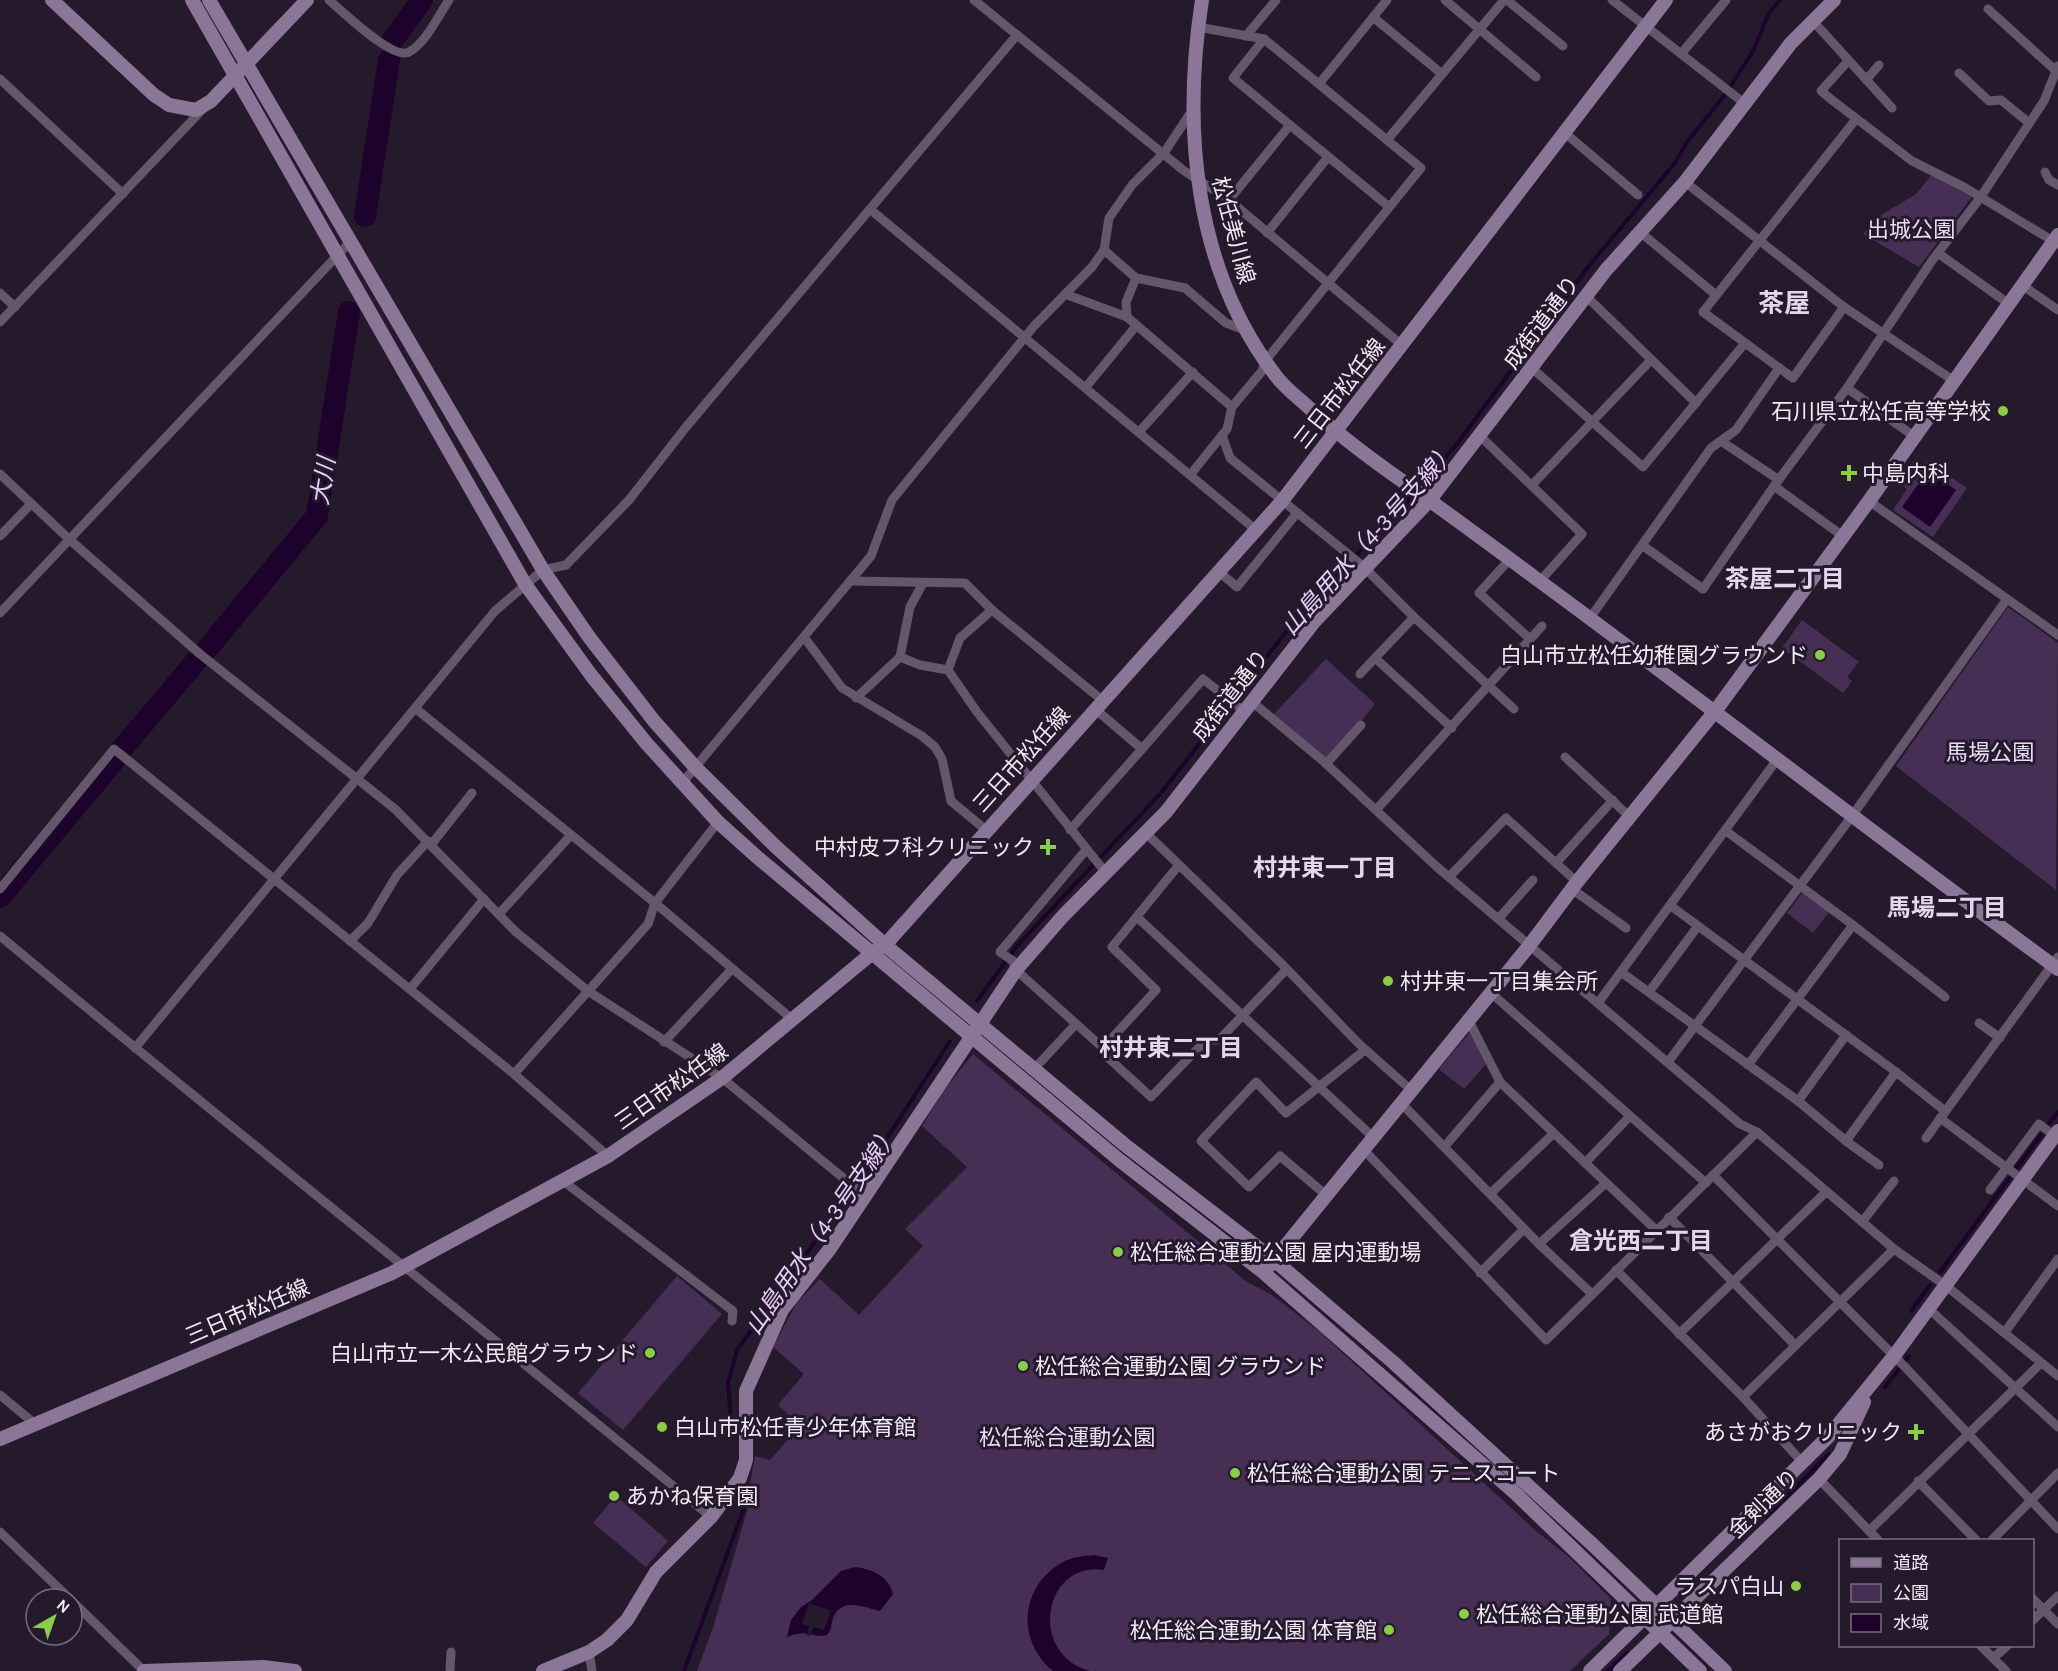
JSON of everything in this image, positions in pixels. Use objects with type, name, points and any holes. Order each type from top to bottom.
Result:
[{"type":"street","points":[[52,0],[154,95],[182,109],[196,110],[211,101]]},
{"type":"street","points":[[192,0],[525,584],[591,675],[647,744],[718,822],[871,954],[1118,1159],[1263,1272],[1514,1492],[1700,1671]]},
{"type":"street","points":[[209,0],[543,570],[589,637],[695,767],[775,846],[885,945],[1125,1145],[1274,1260],[1526,1482],[1725,1671]]},
{"type":"street","points":[[0,322],[307,0]]},
{"type":"street","points":[[329,0],[383,45],[401,54],[409,52],[425,36],[449,0]]},
{"type":"street","points":[[974,0],[1183,170],[1196,176],[1229,200],[1403,346]]},
{"type":"street","name":"松任美川線","points":[[1202,0],[1193,109],[1196,176],[1210,238],[1225,288],[1248,332],[1277,378],[1336,434],[1716,710],[1776,761],[2056,964]]},
{"type":"street","points":[[1246,36],[1275,0]]},
{"type":"street","points":[[1318,84],[1387,0]]},
{"type":"street","points":[[1445,0],[1536,77]]},
{"type":"street","points":[[1387,140],[1506,0],[1563,45]]},
{"type":"street","points":[[1612,0],[1744,103]]},
{"type":"street","name":"三日市松任線","points":[[0,1438],[402,1267],[608,1156],[722,1078],[871,954],[885,945],[1098,704],[1282,501],[1336,434],[1666,0]]},
{"type":"street","points":[[1681,54],[1726,0]]},
{"type":"street","name":"成街道通り","points":[[711,1517],[740,1478],[746,1460],[746,1391],[782,1310],[829,1250],[857,1189],[973,1038],[1014,965],[1063,916],[1102,869],[1146,833],[1166,812],[1245,706],[1360,563],[1420,494],[1480,436],[1586,296],[1685,182],[1791,43],[1834,0]]},
{"type":"street","points":[[1642,545],[1703,589],[1776,483],[1847,388],[1882,331],[1980,198],[2044,101],[2057,68],[1988,9]]},
{"type":"street","points":[[1373,17],[1442,74]]},
{"type":"street","points":[[1813,21],[1892,108]]},
{"type":"street","points":[[1191,474],[1227,429],[1232,407],[1262,371],[1266,360],[1388,206],[1421,168],[1264,39],[1198,27]]},
{"type":"street","points":[[135,1048],[273,877],[495,611],[543,570],[566,565],[629,500],[686,427],[872,210],[1017,35]]},
{"type":"street","points":[[1264,39],[1233,78],[1388,206]]},
{"type":"street","points":[[1263,1272],[1529,946],[1575,885],[1716,710],[1844,537],[2056,240],[1912,161],[1821,91],[1848,61]]},
{"type":"street","points":[[1866,80],[1879,65]]},
{"type":"street","points":[[1959,73],[1989,101],[2001,100],[2028,122]]},
{"type":"street","points":[[0,79],[123,194]]},
{"type":"street","points":[[683,783],[871,556],[892,500],[1027,338],[1034,326],[1092,267],[1104,250],[1109,218],[1132,185],[1164,153],[1193,109]]},
{"type":"street","points":[[1844,307],[1792,378],[1703,312],[1856,119]]},
{"type":"street","points":[[1229,200],[1290,125]]},
{"type":"street","points":[[1565,133],[1638,195]]},
{"type":"street","points":[[1267,232],[1328,157]]},
{"type":"street","points":[[2045,172],[2049,180],[2058,186]]},
{"type":"street","points":[[1685,182],[1844,307],[1954,381]]},
{"type":"street","points":[[872,210],[1256,530]]},
{"type":"street","points":[[1640,232],[1716,295]]},
{"type":"street","points":[[0,613],[340,256],[351,241]]},
{"type":"street","points":[[1104,250],[1136,278],[1185,288],[1226,323],[1248,332]]},
{"type":"street","points":[[1938,252],[2009,304]]},
{"type":"street","points":[[1127,317],[1126,302],[1136,278]]},
{"type":"street","points":[[2022,285],[2058,310]]},
{"type":"street","points":[[0,293],[15,307]]},
{"type":"street","points":[[1065,294],[1127,317],[1232,407]]},
{"type":"street","points":[[1586,296],[1696,404]]},
{"type":"street","points":[[1086,387],[1136,326]]},
{"type":"street","points":[[1532,368],[1643,467],[1745,343]]},
{"type":"street","points":[[1532,485],[1593,424],[1651,360]]},
{"type":"street","points":[[1590,618],[1711,448],[1736,430],[1779,368]]},
{"type":"street","points":[[1140,432],[1193,372]]},
{"type":"street","points":[[1847,388],[1914,437]]},
{"type":"street","points":[[1222,435],[1230,458],[1360,563],[1414,618],[1514,709]]},
{"type":"street","points":[[1480,436],[1582,534],[1540,581]]},
{"type":"street","points":[[1721,441],[1844,537]]},
{"type":"street","points":[[0,474],[70,540],[200,654],[357,776],[395,809],[516,932],[588,991],[722,1078],[857,1189]]},
{"type":"street","points":[[1869,501],[2058,635]]},
{"type":"street","points":[[0,536],[31,504]]},
{"type":"street","points":[[1218,571],[1237,587],[1297,513]]},
{"type":"street","points":[[1510,559],[1479,593],[1529,638]]},
{"type":"street","points":[[850,582],[964,583],[1098,704],[1142,748]]},
{"type":"street","points":[[856,698],[900,657],[910,607],[923,583]]},
{"type":"street","points":[[1668,1062],[1852,816],[2007,599]]},
{"type":"street","points":[[948,670],[960,638],[992,610]]},
{"type":"street","points":[[1360,675],[1414,618]]},
{"type":"street","points":[[1376,810],[1542,626]]},
{"type":"street","points":[[804,637],[842,688],[922,736],[935,747],[942,759],[951,801],[986,830]]},
{"type":"street","points":[[900,657],[920,665],[948,670],[1102,869]]},
{"type":"street","points":[[1374,658],[1452,728]]},
{"type":"street","points":[[1070,830],[1203,679],[1326,764],[1449,877],[1740,1124],[1757,1132],[1894,1249],[1945,1285],[2058,1376]]},
{"type":"street","points":[[415,708],[655,903],[793,1020]]},
{"type":"street","points":[[1326,764],[1361,725]]},
{"type":"street","points":[[0,889],[114,749],[514,1074],[608,1156]]},
{"type":"street","points":[[1565,757],[1630,817]]},
{"type":"street","points":[[1598,1002],[1776,761]]},
{"type":"street","points":[[350,941],[368,923],[397,875],[429,843],[472,793]]},
{"type":"street","points":[[1556,863],[1612,800]]},
{"type":"street","points":[[1449,877],[1506,818],[1556,863],[1575,885],[1626,928]]},
{"type":"street","points":[[514,1074],[648,924],[655,903],[718,822]]},
{"type":"street","points":[[1726,831],[1853,925],[1945,997]]},
{"type":"street","points":[[1146,833],[1365,1050],[1411,1090]]},
{"type":"street","points":[[499,914],[571,835]]},
{"type":"street","points":[[1089,854],[1000,952],[1075,1025],[1103,1048],[1104,1054],[1151,1097],[1206,1040],[1219,1040],[1286,970]]},
{"type":"street","points":[[1103,1048],[1156,990],[1112,947],[1178,866]]},
{"type":"street","points":[[1498,919],[1533,880]]},
{"type":"street","points":[[410,989],[484,899]]},
{"type":"street","points":[[1671,906],[1896,1071],[1942,1114],[2058,1206]]},
{"type":"street","points":[[1137,917],[1241,1017],[1374,1138]]},
{"type":"street","points":[[1748,1065],[1853,925]]},
{"type":"street","points":[[1649,992],[1698,926]]},
{"type":"street","points":[[0,936],[402,1267],[518,1358],[711,1517],[656,1572],[627,1620],[607,1640],[589,1652],[543,1671]]},
{"type":"street","points":[[1926,1138],[2056,964]]},
{"type":"street","points":[[664,1042],[732,969]]},
{"type":"street","points":[[1621,972],[1798,1101],[1879,1165]]},
{"type":"street","points":[[1490,993],[1706,1183]]},
{"type":"street","points":[[1468,1019],[1500,1082],[1656,1231]]},
{"type":"street","points":[[1979,1023],[2000,1038]]},
{"type":"street","points":[[1035,1068],[1075,1025]]},
{"type":"street","points":[[1798,1101],[1846,1035]]},
{"type":"street","points":[[1326,1195],[1281,1156],[1249,1187],[1201,1141],[1256,1082],[1286,1113],[1365,1050]]},
{"type":"street","points":[[1846,1140],[1896,1071]]},
{"type":"street","points":[[1445,1146],[1500,1082]]},
{"type":"street","points":[[1401,1103],[1524,1229],[1592,1294]]},
{"type":"street","points":[[1585,1163],[1630,1116]]},
{"type":"street","points":[[1871,1386],[1900,1362],[1928,1308],[2056,1134],[2039,1124],[1990,1190]]},
{"type":"street","points":[[1364,1150],[1546,1340],[1757,1132]]},
{"type":"street","points":[[1491,1193],[1553,1134]]},
{"type":"street","points":[[1713,1175],[1900,1362],[2058,1529]]},
{"type":"street","points":[[563,1181],[733,1311],[732,1321]]},
{"type":"street","points":[[1862,1222],[1894,1181]]},
{"type":"street","points":[[1539,1244],[1606,1183]]},
{"type":"street","points":[[1679,1334],[1826,1192]]},
{"type":"street","points":[[1669,1217],[1794,1344]]},
{"type":"street","points":[[1480,1273],[1524,1229]]},
{"type":"street","points":[[1743,1397],[1794,1344],[1894,1249]]},
{"type":"street","points":[[2005,1332],[2058,1259]]},
{"type":"street","points":[[1616,1270],[1743,1397],[1802,1462]]},
{"type":"street","points":[[1928,1308],[2058,1427]]},
{"type":"street","points":[[1869,1531],[2041,1363]]},
{"type":"street","name":"金剣通り","points":[[1590,1671],[1828,1437],[1871,1386]]},
{"type":"street","name":"金剣通り","points":[[1620,1671],[1661,1634],[1819,1479],[1840,1454],[1871,1386]]},
{"type":"street","points":[[0,1395],[35,1424]]},
{"type":"street","points":[[1993,1539],[2058,1473]]},
{"type":"street","points":[[1819,1479],[1877,1539]]},
{"type":"street","points":[[1918,1481],[1975,1539]]},
{"type":"street","points":[[0,1532],[57,1587]]},
{"type":"street","points":[[2034,1619],[2058,1596]]},
{"type":"street","points":[[2034,1600],[2058,1624]]},
{"type":"street","points":[[84,1613],[144,1671],[262,1666],[295,1671]]},
{"type":"street","points":[[1982,1647],[2006,1671]]},
{"type":"street","points":[[1993,1659],[2006,1647]]},
{"type":"street","points":[[450,1671],[451,1652]]},
{"type":"street","points":[[589,1652],[592,1671]]},
{"type":"green space","name":"出城公園","points":[[1934,172],[1974,194],[1919,267],[1863,234],[1875,219],[1916,194]]},
{"type":"green space","points":[[1913,461],[1922,467],[1927,461],[1967,488],[1933,537],[1893,510],[1907,489],[1899,482]]},
{"type":"green space","name":"馬場公園","points":[[2008,607],[2058,643],[2056,890],[1896,766]]},
{"type":"green space","name":"白山市立松任幼稚園グラウンド","points":[[1802,620],[1859,662],[1847,677],[1852,681],[1843,693],[1782,648]]},
{"type":"green space","points":[[1326,659],[1375,704],[1327,762],[1272,716]]},
{"type":"green space","points":[[1802,893],[1829,912],[1813,933],[1787,913]]},
{"type":"green space","points":[[1470,1032],[1487,1063],[1464,1089],[1439,1069]]},
{"type":"green space","name":"松任総合運動公園","points":[[973,1054],[1247,1282],[1272,1295],[1320,1332],[1536,1531],[1569,1557],[1611,1599],[1609,1634],[1570,1671],[697,1671],[713,1628],[753,1490],[749,1490],[755,1456],[770,1460],[800,1426],[778,1405],[804,1374],[773,1347],[797,1302],[820,1279],[859,1315],[923,1246],[905,1229],[967,1167],[922,1126],[944,1090]]},
{"type":"green space","name":"白山市立一木公民館グラウンド","points":[[677,1276],[722,1314],[623,1430],[578,1393]]},
{"type":"green space","points":[[616,1496],[668,1541],[646,1567],[593,1523]]},
{"type":"water","points":[[1928,470],[1956,490],[1930,527],[1902,507]]},
{"type":"water","points":[[1094,1555],[1108,1558],[1104,1570],[1084,1571],[1068,1579],[1057,1593],[1051,1610],[1051,1629],[1057,1647],[1070,1661],[1090,1671],[1053,1671],[1041,1658],[1033,1644],[1028,1614],[1031,1599],[1038,1585],[1049,1572],[1063,1562]]},
{"type":"water","points":[[855,1567],[879,1574],[888,1582],[893,1594],[880,1611],[848,1605],[837,1611],[827,1635],[800,1633],[787,1637],[791,1620],[801,1607],[812,1600],[841,1571]]},
{"type":"pier","points":[[809,1603],[831,1611],[824,1630],[813,1627],[810,1636],[807,1636],[809,1626],[802,1624]]},
{"type":"waterway","name":"大川","points":[[392,41],[422,0]]},
{"type":"waterway","name":"山島用水（4-3号支線）","points":[[1420,488],[1456,445],[1588,267],[1675,163],[1687,142],[1724,96],[1752,53],[1769,13],[1780,0]]},
{"type":"waterway","name":"大川","points":[[365,216],[389,60]]},
{"type":"waterway","name":"大川","points":[[208,648],[317,516],[349,312]]},
{"type":"waterway","name":"山島用水（4-3号支線）","points":[[977,1001],[1016,947],[1161,793],[1299,615],[1415,493]]},
{"type":"waterway","name":"大川","points":[[121,750],[197,660]]},
{"type":"waterway","name":"大川","points":[[0,897],[117,757]]},
{"type":"waterway","name":"山島用水（4-3号支線）","points":[[732,1431],[728,1383],[737,1350],[861,1178],[950,1041]]},
{"type":"waterway","points":[[2048,1125],[2058,1112]]},
{"type":"waterway","points":[[2017,1167],[2041,1135]]},
{"type":"waterway","points":[[1940,1272],[2011,1176]]},
{"type":"waterway","points":[[1911,1311],[1930,1285]]},
{"type":"waterway","points":[[1885,1387],[1909,1356]]},
{"type":"waterway","points":[[1767,1516],[1829,1454]]},
{"type":"waterway","name":"山島用水（4-3号支線）","points":[[684,1671],[747,1500],[746,1493]]},
{"type":"waterway","points":[[1608,1671],[1627,1653]]},
{"type":"place","name":"石川県立松任高等学校","points":[[2003,411]]},
{"type":"place","name":"中島内科","points":[[1849,473]]},
{"type":"place","name":"白山市立松任幼稚園グラウンド","points":[[1820,655]]},
{"type":"place","name":"中村皮フ科クリニック","points":[[1048,847]]},
{"type":"place","name":"村井東一丁目集会所","points":[[1388,981]]},
{"type":"place","name":"松任総合運動公園 屋内運動場","points":[[1118,1252]]},
{"type":"place","name":"白山市立一木公民館グラウンド","points":[[650,1353]]},
{"type":"place","name":"松任総合運動公園 グラウンド","points":[[1023,1366]]},
{"type":"place","name":"白山市松任青少年体育館","points":[[662,1427]]},
{"type":"place","name":"あさがおクリニック","points":[[1916,1432]]},
{"type":"place","name":"松任総合運動公園 テニスコート","points":[[1235,1473]]},
{"type":"place","name":"あかね保育園","points":[[614,1496]]},
{"type":"place","name":"ラスパ白山","points":[[1796,1586]]},
{"type":"place","name":"松任総合運動公園 武道館","points":[[1464,1614]]},
{"type":"place","name":"松任総合運動公園 体育館","points":[[1389,1630]]},
{"type":"district","name":"茶屋","points":[[1784,303]]},
{"type":"district","name":"茶屋二丁目","points":[[1785,579]]},
{"type":"district","name":"村井東一丁目","points":[[1325,868]]},
{"type":"district","name":"馬場二丁目","points":[[1947,908]]},
{"type":"district","name":"村井東二丁目","points":[[1171,1048]]},
{"type":"district","name":"倉光西二丁目","points":[[1641,1241]]}]
